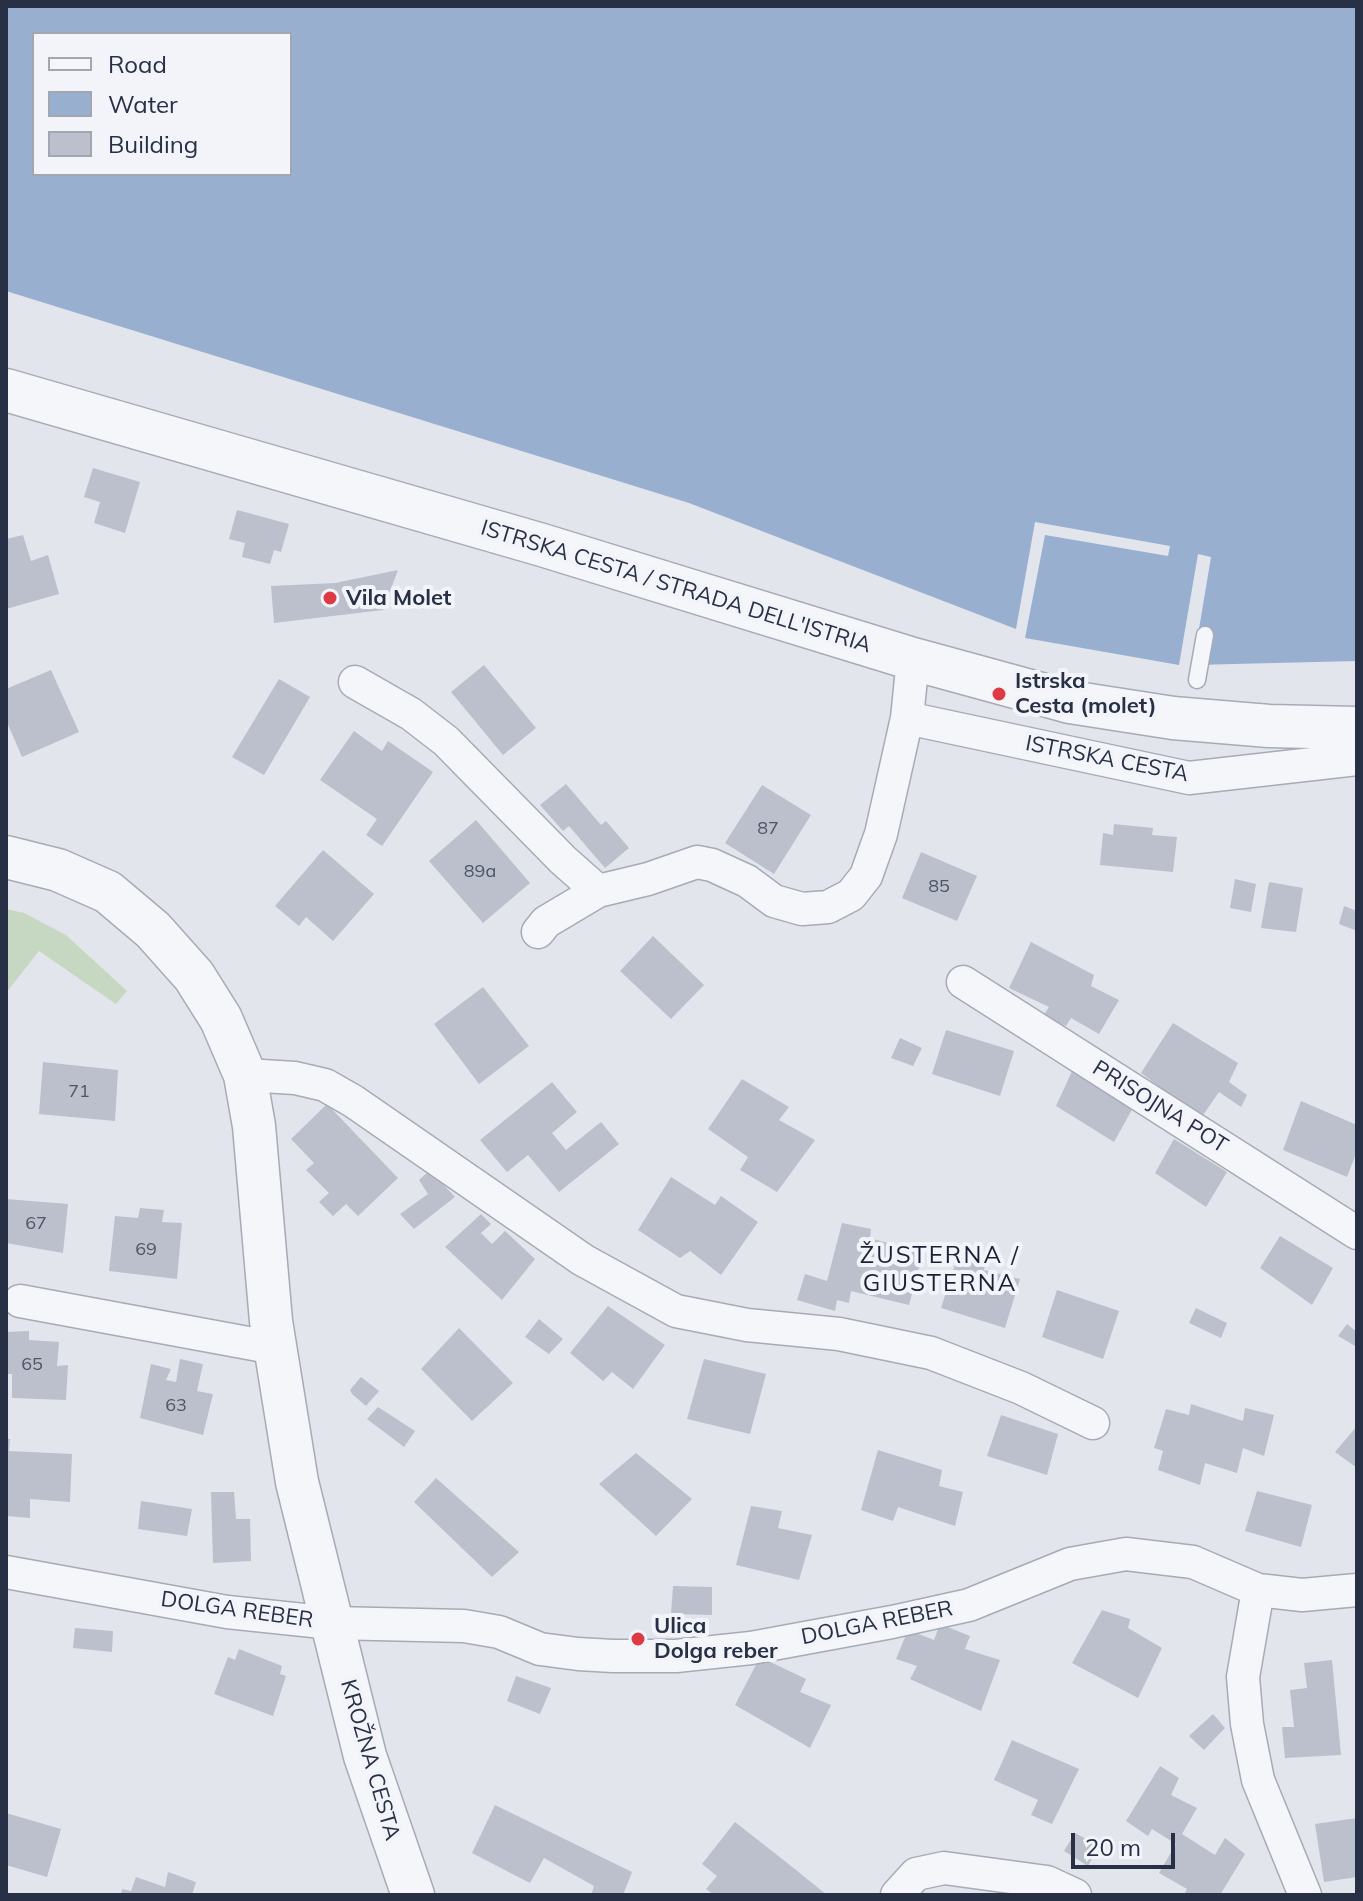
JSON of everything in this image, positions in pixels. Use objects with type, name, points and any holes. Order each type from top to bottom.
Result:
[{"type":"street","name":"ISTRSKA CESTA / STRADA DELL'ISTRIA","points":[[6,390],[542,545],[913,659],[1070,702],[1221,722],[1357,728]]},
{"type":"street","points":[[538,932],[546,922],[598,891],[648,879],[697,862],[712,865],[747,881],[774,901],[802,909],[828,907],[851,895],[866,876],[881,834],[907,718],[913,659]]},
{"type":"street","points":[[355,682],[411,714],[446,741],[563,860],[598,891]]},
{"type":"street","name":"ISTRSKA CESTA","points":[[907,718],[1189,778],[1357,759]]},
{"type":"street","name":"KROŽNA CESTA","points":[[6,857],[58,870],[108,892],[153,930],[194,976],[221,1019],[245,1075],[254,1126],[275,1348],[297,1482],[365,1756],[413,1895]]},
{"type":"street","name":"PRISOJNA POT","points":[[963,982],[1357,1233]]},
{"type":"street","points":[[245,1075],[295,1078],[325,1085],[353,1101],[583,1260],[676,1311],[747,1325],[839,1334],[931,1353],[1021,1388],[1093,1423]]},
{"type":"street","points":[[20,1301],[275,1348]]},
{"type":"street","name":"DOLGA REBER","points":[[6,1572],[227,1612],[332,1623],[464,1626],[499,1632],[540,1649],[578,1654],[676,1656],[751,1648],[969,1605],[1070,1564],[1126,1554],[1193,1562],[1258,1590],[1302,1595],[1357,1590]]},
{"type":"street","points":[[1258,1590],[1243,1677],[1247,1724],[1258,1780],[1305,1895]]},
{"type":"street","points":[[897,1895],[916,1874],[944,1868],[1047,1882],[1075,1895]]},
{"type":"lane","points":[[1197,680],[1205,635]]},
{"type":"green space","points":[[6,909],[24,913],[66,935],[127,991],[116,1004],[39,951],[6,993]]},
{"type":"water","points":[[6,6],[1357,6],[1357,661],[1193,665],[1211,557],[1198,554],[1179,665],[1025,638],[1045,535],[1168,556],[1170,546],[1035,522],[1016,629],[689,503],[6,291]]},
{"type":"building","points":[[93,468],[140,482],[125,533],[94,523],[100,502],[84,497]]},
{"type":"building","points":[[237,510],[289,524],[281,552],[274,550],[270,564],[242,557],[245,543],[229,539]]},
{"type":"building","points":[[23,535],[31,561],[48,555],[59,594],[6,609],[6,539]]},
{"type":"building","name":"Vila Molet","points":[[398,570],[383,610],[274,623],[271,586],[335,583]]},
{"type":"building","points":[[484,665],[536,728],[503,755],[451,692]]},
{"type":"building","points":[[51,670],[79,732],[22,757],[6,720],[6,689]]},
{"type":"building","points":[[279,679],[310,697],[264,775],[232,757]]},
{"type":"building","points":[[354,731],[382,751],[388,741],[433,772],[382,846],[366,835],[377,819],[320,780]]},
{"type":"building","points":[[566,784],[601,825],[606,821],[629,848],[605,868],[569,826],[563,831],[540,805]]},
{"type":"building","points":[[762,785],[811,815],[774,874],[725,843]]},
{"type":"building","points":[[476,820],[530,883],[483,923],[429,861]]},
{"type":"building","points":[[1114,824],[1153,828],[1152,835],[1177,837],[1173,872],[1100,865],[1103,833],[1113,835]]},
{"type":"building","points":[[323,850],[374,894],[333,941],[306,917],[299,926],[275,906]]},
{"type":"building","points":[[921,852],[977,876],[957,921],[902,898]]},
{"type":"building","points":[[1235,879],[1256,884],[1251,912],[1230,908]]},
{"type":"building","points":[[1269,882],[1303,888],[1296,932],[1261,928]]},
{"type":"building","points":[[1344,906],[1357,911],[1357,931],[1339,924]]},
{"type":"building","points":[[653,936],[704,985],[671,1019],[620,971]]},
{"type":"building","points":[[1031,942],[1094,975],[1091,986],[1119,1000],[1099,1034],[1071,1018],[1066,1026],[1043,1016],[1049,1007],[1009,988]]},
{"type":"building","points":[[483,987],[529,1046],[479,1084],[434,1024]]},
{"type":"building","points":[[1173,1023],[1238,1063],[1229,1082],[1247,1095],[1241,1107],[1219,1092],[1201,1118],[1141,1073]]},
{"type":"building","points":[[946,1030],[1014,1051],[1000,1096],[932,1074]]},
{"type":"building","points":[[900,1038],[922,1048],[913,1066],[891,1058]]},
{"type":"building","points":[[43,1062],[118,1070],[115,1121],[39,1114]]},
{"type":"building","points":[[1073,1069],[1134,1106],[1114,1142],[1056,1106]]},
{"type":"building","points":[[742,1079],[789,1107],[779,1120],[815,1140],[777,1192],[740,1170],[748,1157],[708,1129]]},
{"type":"building","points":[[552,1082],[577,1112],[552,1133],[566,1150],[601,1122],[619,1144],[559,1192],[528,1155],[507,1172],[480,1140]]},
{"type":"building","points":[[1301,1101],[1357,1125],[1357,1151],[1347,1177],[1283,1150]]},
{"type":"building","points":[[327,1104],[398,1178],[358,1216],[346,1204],[333,1216],[319,1202],[329,1193],[306,1170],[314,1163],[291,1139]]},
{"type":"building","points":[[1174,1139],[1227,1172],[1206,1207],[1155,1173]]},
{"type":"building","points":[[430,1170],[455,1197],[414,1229],[400,1214],[428,1194],[419,1180]]},
{"type":"building","points":[[671,1177],[715,1205],[721,1196],[758,1222],[721,1275],[690,1251],[680,1258],[638,1230]]},
{"type":"building","points":[[6,1199],[68,1204],[63,1253],[6,1243]]},
{"type":"building","points":[[140,1208],[164,1210],[162,1222],[182,1223],[177,1279],[109,1271],[115,1216],[138,1218]]},
{"type":"building","points":[[481,1214],[491,1224],[481,1233],[492,1244],[505,1231],[535,1259],[502,1300],[445,1247]]},
{"type":"building","points":[[842,1223],[871,1229],[870,1238],[923,1253],[909,1305],[851,1291],[849,1303],[837,1300],[835,1311],[797,1300],[805,1274],[827,1281]]},
{"type":"building","points":[[1280,1236],[1333,1268],[1312,1305],[1260,1268]]},
{"type":"building","points":[[959,1252],[987,1257],[984,1270],[1020,1279],[1005,1328],[941,1308]]},
{"type":"building","points":[[1057,1290],[1119,1311],[1103,1359],[1042,1337]]},
{"type":"building","points":[[608,1306],[665,1345],[633,1389],[612,1372],[603,1381],[570,1353]]},
{"type":"building","points":[[1196,1308],[1227,1323],[1221,1338],[1189,1323]]},
{"type":"building","points":[[539,1319],[563,1339],[549,1354],[525,1337]]},
{"type":"building","points":[[1347,1324],[1357,1332],[1357,1347],[1338,1336]]},
{"type":"building","points":[[459,1328],[513,1383],[472,1421],[421,1369]]},
{"type":"building","points":[[29,1331],[29,1340],[59,1342],[57,1366],[68,1365],[66,1400],[12,1398],[12,1374],[6,1374],[6,1332]]},
{"type":"building","points":[[180,1359],[203,1364],[197,1391],[213,1394],[203,1435],[140,1418],[151,1364],[171,1369],[166,1380],[176,1382]]},
{"type":"building","points":[[704,1359],[766,1374],[750,1434],[687,1419]]},
{"type":"building","points":[[361,1377],[379,1391],[366,1406],[350,1390]]},
{"type":"building","points":[[1191,1404],[1243,1421],[1245,1408],[1274,1415],[1264,1456],[1243,1448],[1237,1473],[1205,1463],[1200,1485],[1158,1470],[1163,1451],[1154,1448],[1166,1409],[1189,1415]]},
{"type":"building","points":[[378,1407],[415,1431],[404,1447],[367,1419]]},
{"type":"building","points":[[1001,1415],[1058,1434],[1047,1475],[987,1456]]},
{"type":"building","points":[[1357,1426],[1357,1468],[1335,1452]]},
{"type":"building","points":[[6,1439],[10,1439],[9,1451],[72,1454],[70,1502],[30,1499],[30,1518],[6,1516]]},
{"type":"building","points":[[878,1450],[942,1470],[939,1486],[963,1492],[955,1526],[898,1507],[893,1521],[861,1510]]},
{"type":"building","points":[[636,1453],[692,1499],[656,1536],[599,1484]]},
{"type":"building","points":[[436,1478],[519,1552],[492,1577],[414,1502]]},
{"type":"building","points":[[1257,1491],[1312,1505],[1301,1547],[1245,1531]]},
{"type":"building","points":[[211,1492],[234,1492],[236,1519],[250,1519],[251,1561],[213,1563]]},
{"type":"building","points":[[141,1501],[192,1509],[187,1536],[138,1529]]},
{"type":"building","points":[[751,1506],[782,1511],[778,1528],[812,1535],[799,1580],[736,1565]]},
{"type":"building","points":[[673,1586],[712,1587],[712,1615],[671,1614]]},
{"type":"building","points":[[1102,1610],[1130,1619],[1128,1628],[1162,1648],[1138,1698],[1072,1663]]},
{"type":"building","points":[[940,1624],[970,1636],[965,1649],[1000,1660],[981,1711],[910,1679],[917,1666],[896,1659],[908,1630],[934,1640]]},
{"type":"building","points":[[75,1628],[113,1631],[112,1652],[73,1648]]},
{"type":"building","points":[[239,1649],[282,1666],[280,1674],[286,1676],[273,1716],[214,1694],[228,1657],[235,1660]]},
{"type":"building","points":[[760,1657],[806,1679],[800,1692],[831,1705],[810,1748],[735,1705]]},
{"type":"building","points":[[1332,1660],[1341,1755],[1285,1758],[1282,1727],[1294,1727],[1290,1690],[1307,1688],[1304,1663]]},
{"type":"building","points":[[516,1676],[551,1688],[540,1714],[507,1701]]},
{"type":"building","points":[[1213,1714],[1225,1728],[1204,1750],[1189,1736]]},
{"type":"building","points":[[1012,1740],[1079,1769],[1052,1824],[1031,1815],[1038,1800],[994,1780]]},
{"type":"building","points":[[1160,1766],[1179,1778],[1171,1795],[1197,1808],[1182,1834],[1215,1855],[1225,1838],[1245,1854],[1220,1895],[1184,1895],[1187,1889],[1159,1873],[1176,1844],[1152,1829],[1148,1836],[1126,1821]]},
{"type":"building","points":[[495,1805],[632,1872],[623,1895],[591,1895],[594,1886],[544,1858],[530,1883],[472,1853]]},
{"type":"building","points":[[6,1813],[61,1829],[47,1877],[6,1865]]},
{"type":"building","points":[[1357,1818],[1357,1877],[1324,1882],[1315,1824]]},
{"type":"building","points":[[735,1822],[827,1895],[714,1895],[706,1889],[717,1876],[702,1864]]},
{"type":"building","points":[[1075,1833],[1099,1846],[1088,1866],[1064,1851]]},
{"type":"building","points":[[168,1872],[196,1882],[192,1895],[121,1895],[122,1889],[131,1891],[136,1877],[165,1887]]},
{"type":"place","name":"Vila Molet","points":[[330,598]]},
{"type":"place","name":"Istrska Cesta (molet)","points":[[999,694]]},
{"type":"place","name":"Ulica Dolga reber","points":[[638,1639]]},
{"type":"district","name":"ŽUSTERNA / GIUSTERNA","points":[[940,1270]]}]
